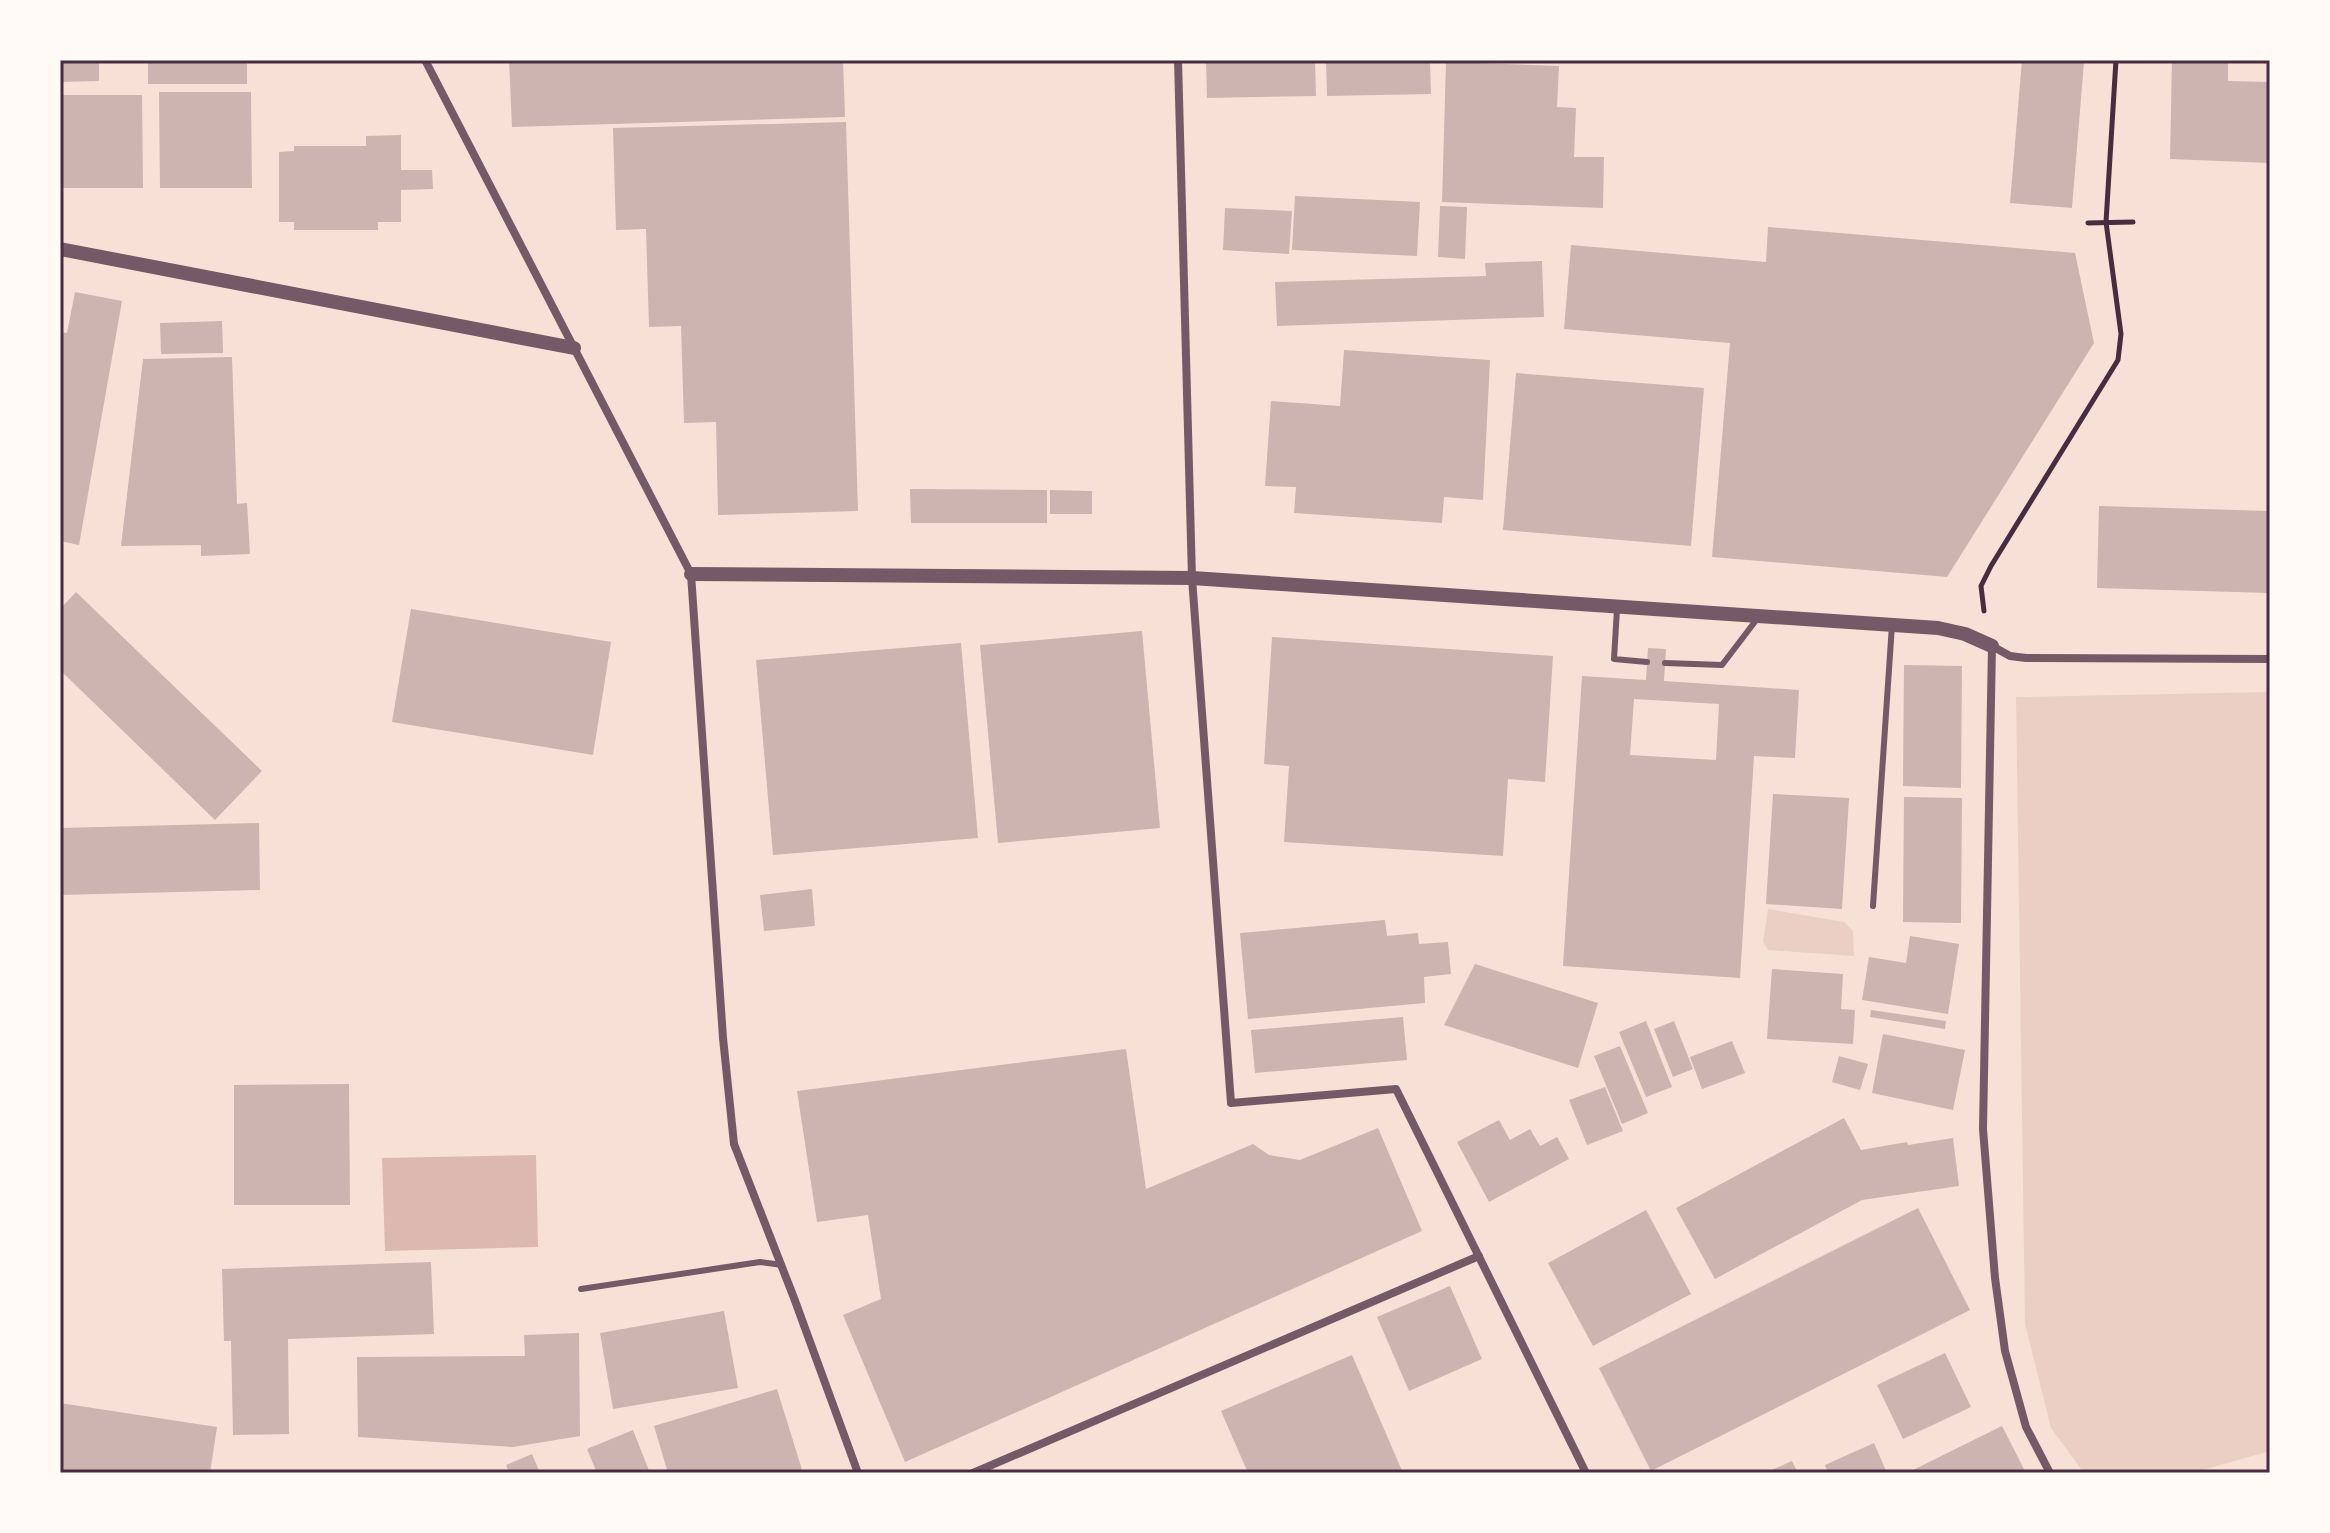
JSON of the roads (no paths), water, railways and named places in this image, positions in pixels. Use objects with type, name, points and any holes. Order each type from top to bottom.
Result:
[{"type":"street","points":[[425,60],[691,574],[723,1038],[734,1144],[858,1473]]},
{"type":"street","points":[[1178,60],[1192,578],[1231,1103],[1396,1089],[1586,1473]]},
{"type":"street","points":[[60,249],[574,348]]},
{"type":"street","points":[[691,574],[1192,578],[1938,628],[1965,634],[2010,656],[2026,658],[2270,659]]},
{"type":"street","points":[[1992,646],[1983,1129],[1995,1278],[2005,1351],[2026,1427],[2050,1473]]},
{"type":"street","points":[[973,1473],[1479,1256]]},
{"type":"lane","points":[[1617,607],[1614,659],[1647,662]]},
{"type":"lane","points":[[1665,663],[1722,665],[1759,616]]},
{"type":"lane","points":[[1873,906],[1892,625]]},
{"type":"lane","points":[[581,1289],[760,1262],[782,1265]]}]
